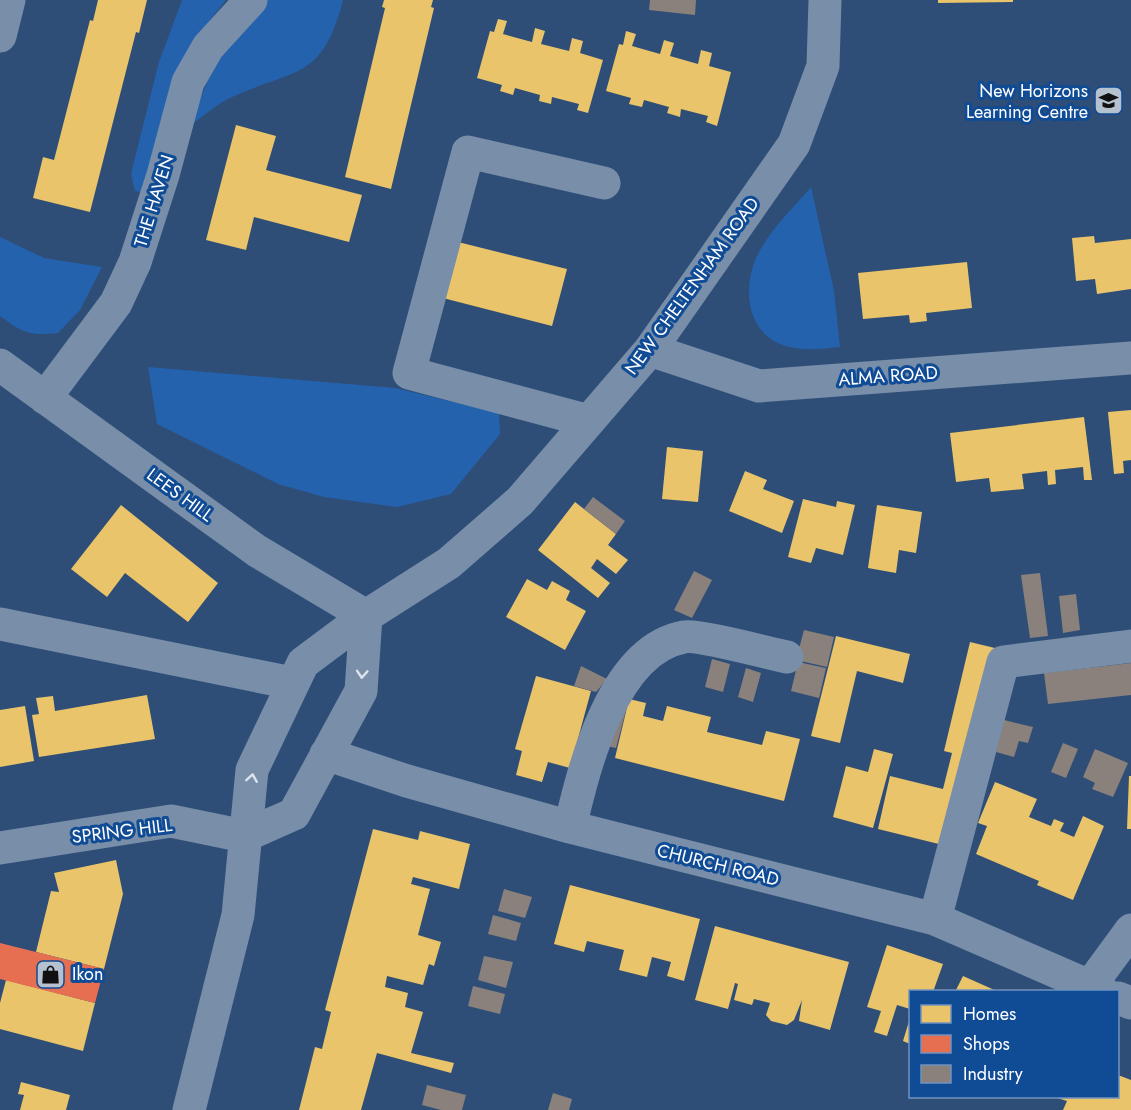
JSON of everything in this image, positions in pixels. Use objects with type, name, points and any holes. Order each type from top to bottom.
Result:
[{"type":"street","points":[[0,36],[9,0]]},
{"type":"street","name":"THE HAVEN","points":[[45,398],[116,303],[135,262],[164,175],[188,82],[208,47],[251,0]]},
{"type":"street","name":"NEW CHELTENHAM ROAD","points":[[189,1110],[238,915],[252,770],[303,663],[366,616],[449,563],[520,501],[650,350],[794,144],[823,66],[825,0]]},
{"type":"street","points":[[589,421],[409,373],[468,152],[604,183]]},
{"type":"street","name":"ALMA ROAD","points":[[650,350],[759,386],[1131,358]]},
{"type":"street","name":"LEES HILL","points":[[0,365],[257,551],[366,616]]},
{"type":"street","points":[[244,836],[294,814],[361,691],[366,616]]},
{"type":"street","points":[[0,624],[292,683]]},
{"type":"street","points":[[570,828],[584,770],[605,713],[632,671],[660,645],[686,636],[787,657]]},
{"type":"street","points":[[935,919],[1003,662],[1131,646]]},
{"type":"street","name":"CHURCH ROAD","points":[[327,754],[407,782],[570,828],[935,919],[1099,990]]},
{"type":"street","name":"SPRING HILL","points":[[0,848],[171,821],[244,836]]},
{"type":"street","points":[[1105,990],[1131,930]]},
{"type":"shaded area","points":[[182,0],[226,0],[199,34],[144,193],[135,191],[131,174],[159,62]]},
{"type":"shaded area","points":[[262,0],[343,0],[335,27],[315,59],[288,75],[225,101],[192,124],[212,72],[238,30]]},
{"type":"shaded area","points":[[811,187],[834,291],[840,347],[803,349],[775,341],[764,333],[756,322],[751,308],[750,280],[759,252],[776,227]]},
{"type":"shaded area","points":[[0,237],[44,258],[102,267],[80,310],[58,333],[27,332],[0,316]]},
{"type":"shaded area","points":[[148,367],[395,388],[499,413],[500,434],[451,494],[397,507],[324,497],[278,484],[157,424]]},
{"type":"building: Homes","points":[[98,0],[147,0],[139,33],[136,32],[90,212],[33,198],[43,157],[54,160],[90,20],[93,21]]},
{"type":"building: Homes","points":[[384,0],[433,0],[431,7],[434,8],[391,189],[345,177],[385,8],[382,7]]},
{"type":"building: Homes","points":[[938,0],[1013,0],[1013,2],[938,3]]},
{"type":"building: Homes","points":[[498,19],[507,21],[503,34],[532,42],[535,28],[545,31],[541,44],[569,51],[572,38],[583,41],[580,53],[603,60],[588,113],[577,110],[579,104],[552,97],[551,104],[539,101],[540,95],[515,88],[513,95],[500,91],[502,85],[477,78],[490,31],[494,32]]},
{"type":"building: Homes","points":[[626,31],[636,34],[632,46],[660,54],[664,40],[674,43],[670,56],[698,64],[701,50],[712,53],[709,66],[731,72],[717,126],[706,122],[708,116],[681,109],[680,117],[667,113],[669,107],[644,100],[642,107],[629,104],[631,98],[606,91],[619,44],[623,45]]},
{"type":"building: Homes","points":[[236,125],[276,136],[266,170],[362,195],[349,242],[254,217],[246,250],[206,240]]},
{"type":"building: Homes","points":[[1094,236],[1095,243],[1131,239],[1131,289],[1097,294],[1095,279],[1076,281],[1072,238]]},
{"type":"building: Homes","points":[[454,241],[567,269],[552,326],[439,297]]},
{"type":"building: Homes","points":[[967,262],[972,308],[926,313],[927,321],[910,323],[909,315],[863,319],[858,273]]},
{"type":"building: Homes","points":[[1131,410],[1131,460],[1123,461],[1124,473],[1114,474],[1108,412]]},
{"type":"building: Homes","points":[[1084,417],[1092,480],[1084,480],[1083,467],[1055,470],[1056,484],[1048,485],[1047,471],[1022,474],[1024,489],[991,492],[989,478],[956,482],[950,433]]},
{"type":"building: Homes","points":[[667,447],[703,451],[698,502],[662,499]]},
{"type":"building: Homes","points":[[745,471],[767,480],[763,489],[794,501],[782,533],[729,511]]},
{"type":"building: Homes","points":[[803,499],[836,507],[837,501],[855,505],[843,555],[816,548],[811,563],[788,557]]},
{"type":"building: Homes","points":[[575,502],[616,534],[608,545],[628,560],[616,574],[597,559],[591,568],[610,583],[598,598],[538,550]]},
{"type":"building: Homes","points":[[121,505],[218,583],[188,622],[125,573],[107,597],[71,569]]},
{"type":"building: Homes","points":[[877,505],[922,512],[916,553],[899,550],[896,573],[868,568]]},
{"type":"building: Homes","points":[[527,579],[547,590],[552,581],[570,591],[566,600],[586,611],[565,650],[506,617]]},
{"type":"building: Homes","points":[[836,636],[910,654],[903,683],[857,671],[840,743],[811,736]]},
{"type":"building: Homes","points":[[970,642],[999,649],[951,847],[878,829],[890,776],[943,789],[952,753],[944,751]]},
{"type":"building: Homes","points":[[536,676],[591,691],[570,768],[548,762],[542,782],[516,775],[522,751],[515,749]]},
{"type":"building: Homes","points":[[147,695],[155,739],[39,757],[32,715],[39,714],[36,698],[53,696],[55,711]]},
{"type":"building: Homes","points":[[629,699],[646,703],[643,716],[663,721],[667,706],[711,717],[707,732],[762,745],[766,731],[800,739],[784,801],[615,758]]},
{"type":"building: Homes","points":[[25,706],[34,761],[0,767],[0,710]]},
{"type":"building: Homes","points":[[874,749],[893,754],[873,828],[833,817],[846,766],[868,772]]},
{"type":"building: Homes","points":[[1129,776],[1131,776],[1131,829],[1127,829]]},
{"type":"building: Homes","points":[[995,782],[1037,799],[1029,817],[1051,826],[1054,819],[1064,823],[1060,831],[1074,837],[1083,816],[1104,826],[1073,900],[1037,885],[1039,881],[976,854],[987,826],[978,823]]},
{"type":"building: Homes","points":[[373,829],[418,840],[420,831],[470,844],[459,889],[413,877],[411,884],[430,889],[418,935],[441,942],[434,966],[429,964],[423,985],[387,976],[385,987],[408,993],[405,1007],[423,1012],[411,1053],[454,1063],[451,1073],[377,1053],[361,1110],[299,1110],[315,1047],[322,1049],[331,1012],[325,1010]]},
{"type":"building: Homes","points":[[116,860],[123,894],[104,969],[36,952],[51,891],[59,892],[54,873]]},
{"type":"building: Homes","points":[[570,885],[700,919],[684,981],[667,976],[671,962],[652,957],[647,977],[619,970],[624,950],[587,941],[584,952],[554,944]]},
{"type":"building: Homes","points":[[715,926],[849,962],[830,1030],[799,1021],[802,1000],[794,1020],[787,1025],[771,1021],[766,1015],[770,1003],[754,999],[752,1005],[734,1000],[738,984],[735,983],[728,1009],[695,1000]]},
{"type":"building: Homes","points":[[887,945],[943,964],[934,990],[909,990],[909,1009],[897,1005],[887,1036],[874,1032],[881,1011],[867,1007]]},
{"type":"building: Homes","points":[[963,976],[994,990],[956,990]]},
{"type":"building: Homes","points":[[6,980],[95,1003],[83,1051],[0,1029],[0,1003]]},
{"type":"building: Homes","points":[[909,1021],[909,1044],[903,1041]]},
{"type":"building: Homes","points":[[1119,1075],[1131,1080],[1131,1110],[1063,1110],[1067,1101],[1057,1098],[1119,1098]]},
{"type":"building: Homes","points":[[21,1082],[70,1095],[66,1110],[20,1110],[24,1095],[18,1094]]},
{"type":"building: Shops","name":"Ikon","points":[[0,943],[104,969],[95,1003],[0,979]]},
{"type":"building: Industry","points":[[650,0],[696,0],[695,15],[649,10]]},
{"type":"building: Industry","points":[[593,497],[625,521],[616,534],[584,509]]},
{"type":"building: Industry","points":[[694,571],[712,580],[692,618],[674,610]]},
{"type":"building: Industry","points":[[1040,573],[1048,636],[1030,638],[1021,575]]},
{"type":"building: Industry","points":[[1076,594],[1080,630],[1063,633],[1059,596]]},
{"type":"building: Industry","points":[[804,630],[834,637],[827,667],[796,660]]},
{"type":"building: Industry","points":[[712,659],[730,664],[723,692],[705,687]]},
{"type":"building: Industry","points":[[798,662],[826,668],[819,698],[791,691]]},
{"type":"building: Industry","points":[[1131,663],[1131,695],[1048,704],[1044,673]]},
{"type":"building: Industry","points":[[581,666],[607,679],[596,692],[574,686]]},
{"type":"building: Industry","points":[[746,668],[761,673],[753,702],[738,697]]},
{"type":"building: Industry","points":[[629,699],[616,748],[602,745]]},
{"type":"building: Industry","points":[[1004,720],[1033,727],[1028,743],[1019,741],[1014,757],[996,752]]},
{"type":"building: Industry","points":[[1063,743],[1078,749],[1066,778],[1051,772]]},
{"type":"building: Industry","points":[[1095,749],[1128,763],[1113,797],[1092,789],[1095,783],[1083,777]]},
{"type":"building: Industry","points":[[504,889],[532,897],[525,918],[498,911]]},
{"type":"building: Industry","points":[[493,915],[521,923],[516,941],[488,934]]},
{"type":"building: Industry","points":[[484,956],[513,962],[506,988],[478,980]]},
{"type":"building: Industry","points":[[473,986],[505,994],[500,1014],[468,1006]]},
{"type":"building: Industry","points":[[427,1085],[466,1095],[462,1110],[441,1110],[422,1105]]},
{"type":"building: Industry","points":[[553,1093],[572,1099],[569,1110],[548,1110]]},
{"type":"place","name":"New Horizons Learning Centre","points":[[1109,101]]},
{"type":"place","name":"Ikon","points":[[51,974]]}]
